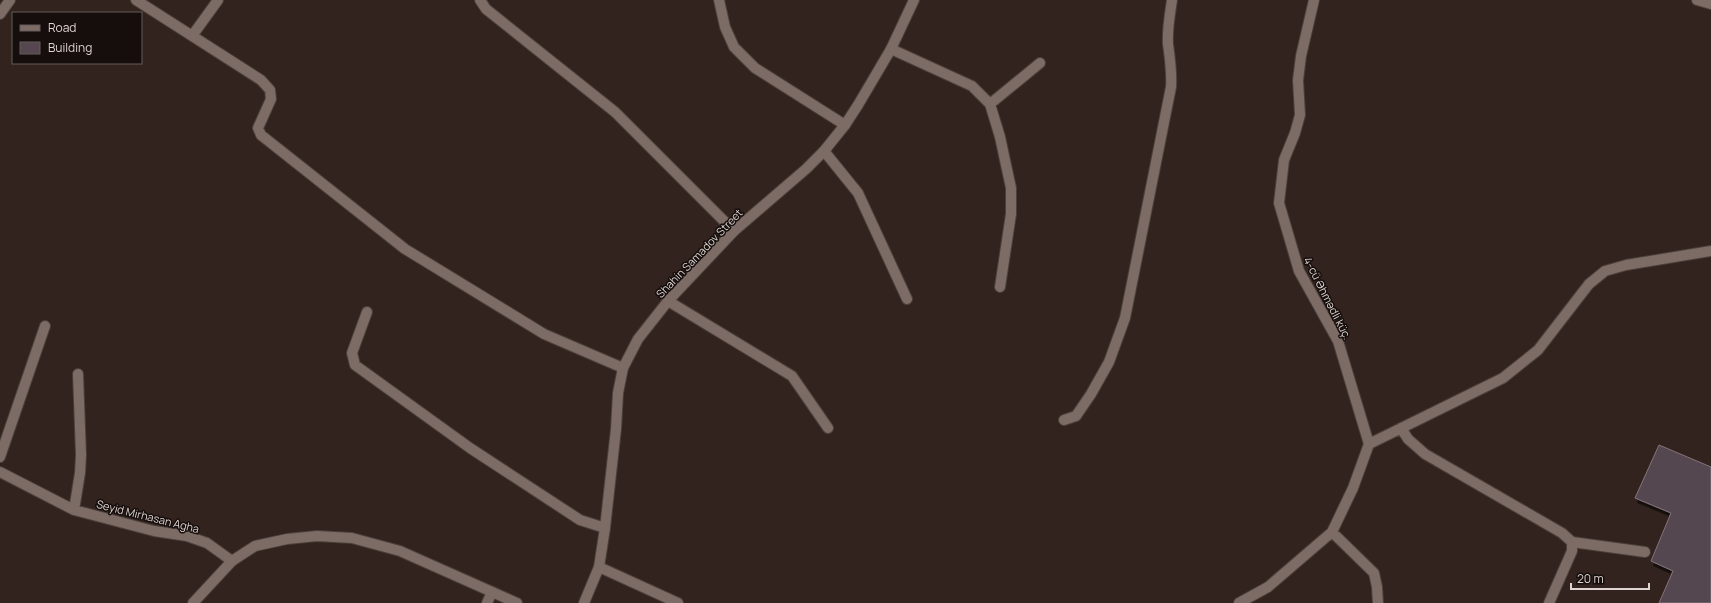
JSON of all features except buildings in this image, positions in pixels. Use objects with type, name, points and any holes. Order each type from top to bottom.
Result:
[{"type":"street","points":[[0,14],[10,0]]},
{"type":"street","points":[[136,0],[261,80],[270,90],[271,99],[258,128],[261,135],[405,249],[544,334],[623,368]]},
{"type":"street","points":[[192,36],[218,0]]},
{"type":"street","points":[[480,0],[486,9],[615,112],[734,231]]},
{"type":"street","points":[[719,0],[725,27],[734,47],[755,68],[845,125]]},
{"type":"street","name":"Shahin Samadov Street","points":[[598,567],[605,528],[616,429],[618,393],[623,368],[638,339],[668,301],[734,231],[806,169],[845,125],[891,49],[914,0]]},
{"type":"street","points":[[1064,420],[1076,416],[1091,394],[1109,362],[1125,318],[1171,87],[1172,67],[1168,43],[1172,0]]},
{"type":"street","name":"4-cü Əhmədli küç.","points":[[1314,0],[1301,56],[1298,80],[1300,115],[1295,133],[1284,160],[1279,203],[1299,271],[1338,341],[1369,444]]},
{"type":"street","points":[[1697,0],[1711,4]]},
{"type":"street","points":[[891,49],[972,86],[990,104],[1000,137],[1011,188],[1011,214],[1000,287]]},
{"type":"street","points":[[990,104],[1040,63]]},
{"type":"street","points":[[824,150],[858,193],[907,299]]},
{"type":"street","points":[[1239,603],[1268,587],[1332,532],[1353,488],[1369,444],[1503,378],[1538,350],[1589,284],[1605,271],[1626,265],[1711,252]]},
{"type":"street","points":[[668,301],[792,376],[828,428]]},
{"type":"street","points":[[367,312],[352,353],[355,365],[470,448],[580,520],[605,528]]},
{"type":"street","points":[[0,457],[45,326]]},
{"type":"street","points":[[74,510],[80,473],[81,455],[78,374]]},
{"type":"street","points":[[1401,428],[1408,439],[1425,454],[1562,533],[1572,542],[1645,552]]},
{"type":"street","name":"Seyid Mirhasan Agha","points":[[0,472],[74,510],[154,531],[187,536],[207,543],[232,561]]},
{"type":"street","points":[[1332,532],[1374,573],[1378,603]]},
{"type":"street","points":[[193,603],[232,561],[255,546],[287,539],[316,536],[352,538],[400,551],[517,603]]},
{"type":"street","points":[[1549,603],[1572,551],[1572,542]]},
{"type":"street","points":[[584,603],[598,567],[678,603]]},
{"type":"street","points":[[488,603],[492,592]]}]
